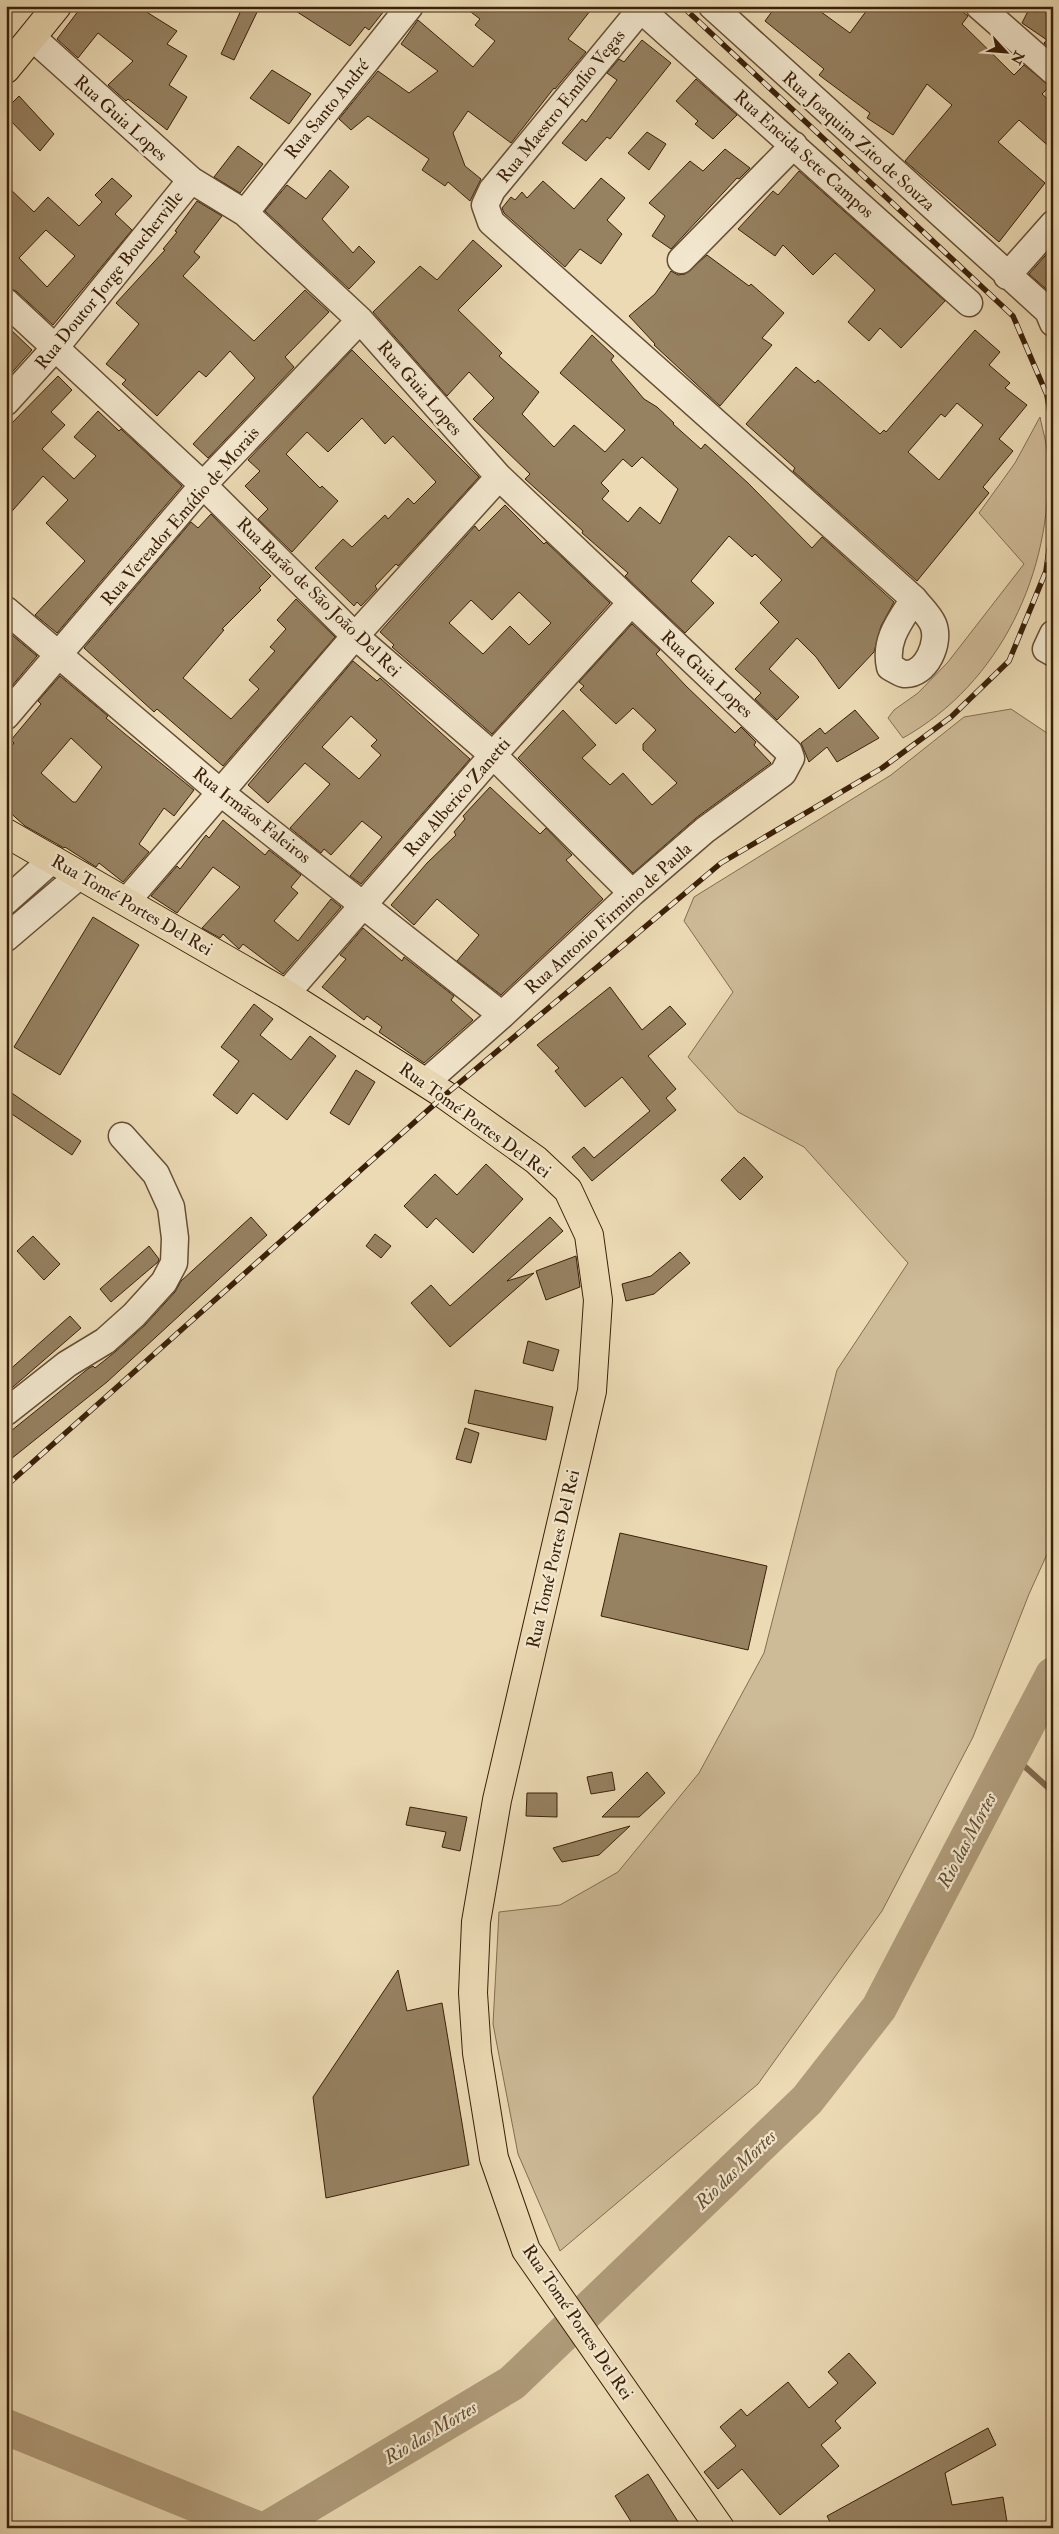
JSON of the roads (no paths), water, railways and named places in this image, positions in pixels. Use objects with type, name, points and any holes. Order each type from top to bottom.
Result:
[{"type":"main road","points":[[6,69],[57,6]]},
{"type":"main road","name":"Rua Tomé Portes Del Rei","points":[[6,832],[286,994],[426,1082],[536,1160],[568,1190],[589,1235],[598,1300],[592,1391],[497,1800],[476,1922],[473,1993],[477,2053],[494,2158],[526,2250],[720,2528]]},
{"type":"street","name":"Rua Santo André","points":[[245,213],[410,6]]},
{"type":"street","points":[[979,6],[1053,71]]},
{"type":"street","name":"Rua Joaquim Zito de Souza","points":[[714,7],[1051,316]]},
{"type":"street","name":"Rua Eneida Sete Campos","points":[[639,8],[970,303]]},
{"type":"street","name":"Rua Maestro Emílio Vegas","points":[[639,8],[492,190],[486,206],[492,222],[914,599]]},
{"type":"street","name":"Rua Guia Lopes","points":[[32,38],[191,180],[245,213],[360,320],[499,477],[784,745],[791,758]]},
{"type":"street","points":[[681,260],[794,145]]},
{"type":"street","name":"Rua Doutor Jorge Boucherville","points":[[6,402],[55,348],[191,180]]},
{"type":"street","points":[[1007,276],[1053,224]]},
{"type":"street","name":"Rua Barão de São João Del Rei","points":[[6,302],[203,485],[355,636],[493,755],[632,893]]},
{"type":"street","name":"Rua Vereador Emídio de Morais","points":[[6,716],[203,485],[360,320]]},
{"type":"street","points":[[126,902],[355,636],[499,477]]},
{"type":"street","name":"Rua Alberico Zanetti","points":[[286,994],[493,755],[631,603]]},
{"type":"street","name":"Rua Irmãos Faleiros","points":[[6,610],[220,792],[363,903],[502,1015]]},
{"type":"street","points":[[1053,634],[1046,649],[1053,653]]},
{"type":"street","name":"Rua Antonio Firmino de Paula","points":[[426,1082],[502,1015],[632,893],[705,830],[783,773],[791,758]]},
{"type":"street","points":[[6,901],[53,859]]},
{"type":"street","points":[[6,938],[80,876]]},
{"type":"street","points":[[6,1412],[67,1364],[105,1341],[134,1315],[164,1282],[174,1263],[175,1238],[171,1207],[156,1174],[122,1136]]},
{"type":"waterway","name":"Rio das Mortes","points":[[269,2528],[512,2383],[807,2100],[879,2008],[1053,1675]]},
{"type":"waterway","points":[[1012,1755],[1053,1792]]},
{"type":"waterway","name":"Rio das Mortes","points":[[6,2427],[255,2528]]},
{"type":"railway","points":[[682,6],[1013,316],[1047,395],[1053,431]]},
{"type":"railway","points":[[6,1486],[445,1095],[721,863],[882,768],[951,717],[1009,661],[1046,571],[1053,522]]}]
